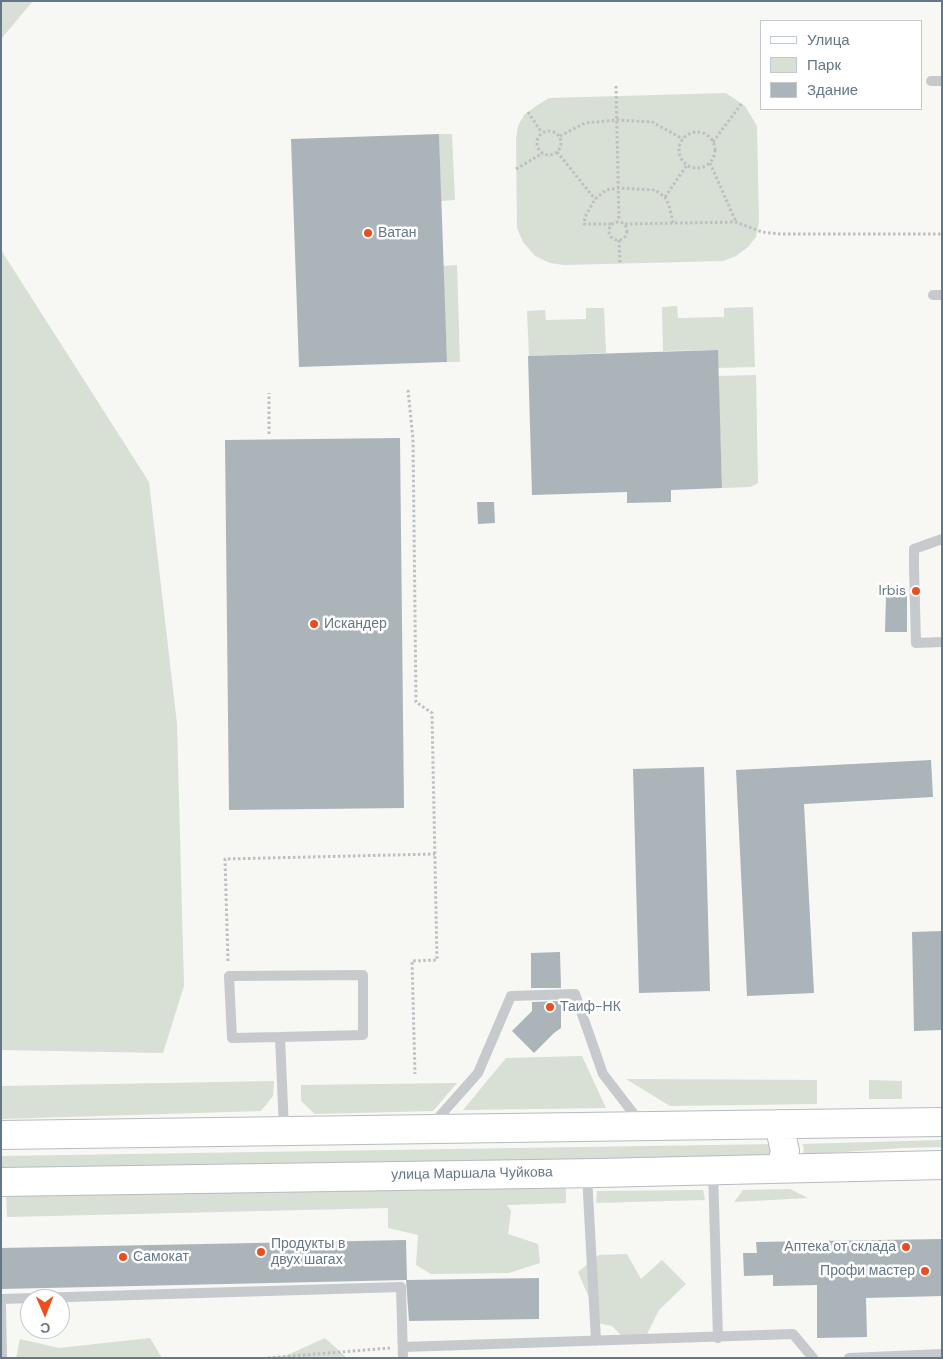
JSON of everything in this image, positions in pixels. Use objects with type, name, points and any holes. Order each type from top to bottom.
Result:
[{"type":"main road","points":[[1,1135],[942,1122]]},
{"type":"main road","points":[[779,1124],[785,1151],[781,1168]]},
{"type":"main road","name":"улица Маршала Чуйкова","points":[[1,1182],[942,1165]]},
{"type":"lane","points":[[931,81],[942,81]]},
{"type":"lane","points":[[942,539],[914,549],[916,643],[942,642]]},
{"type":"lane","points":[[363,975],[363,1035],[280,1037],[232,1038],[228,976],[363,975]]},
{"type":"lane","points":[[428,1129],[478,1073],[511,996],[574,994],[603,1074],[644,1126]]},
{"type":"lane","points":[[280,1037],[284,1131]]},
{"type":"lane","points":[[713,1169],[718,1338]]},
{"type":"lane","points":[[587,1172],[596,1341]]},
{"type":"lane","points":[[1,1299],[401,1287],[403,1352],[596,1341],[793,1334],[813,1358]]},
{"type":"lane","points":[[1,1306],[2,1358]]},
{"type":"lane","points":[[849,1358],[942,1354]]},
{"type":"path","points":[[616,86],[619,221]]},
{"type":"path","points":[[713,142],[742,103]]},
{"type":"path","points":[[528,112],[542,133]]},
{"type":"path","points":[[560,136],[586,122],[617,120],[652,122],[683,139]]},
{"type":"path","points":[[546,131],[554,131],[560,136],[562,144],[557,152],[551,155],[543,153],[538,147],[539,136],[546,131]]},
{"type":"path","points":[[699,132],[705,134],[713,142],[715,153],[710,163],[699,168],[687,165],[683,161],[679,150],[683,139],[699,132]]},
{"type":"path","points":[[557,152],[595,199]]},
{"type":"path","points":[[516,169],[543,153]]},
{"type":"path","points":[[710,163],[736,222]]},
{"type":"path","points":[[665,197],[687,165]]},
{"type":"path","points":[[673,223],[665,197],[655,190],[619,188],[606,190],[595,199],[585,217],[584,224],[611,224],[619,221],[625,224],[736,222],[762,232],[781,234],[942,234]]},
{"type":"path","points":[[611,224],[609,230],[611,236],[620,240]]},
{"type":"path","points":[[620,240],[627,234],[628,228],[625,224]]},
{"type":"path","points":[[620,240],[620,263]]},
{"type":"path","points":[[408,390],[413,439],[416,702],[432,713],[437,960],[412,961],[415,1074]]},
{"type":"path","points":[[269,393],[269,434]]},
{"type":"path","points":[[228,976],[225,859],[435,854]]},
{"type":"path","points":[[268,1358],[403,1352]]},
{"type":"green space","points":[[1,1],[33,1],[1,39]]},
{"type":"green space","points":[[726,93],[745,106],[757,126],[759,222],[756,237],[748,247],[736,256],[723,261],[564,265],[550,263],[535,256],[523,242],[517,228],[516,139],[518,126],[524,115],[536,106],[549,98]]},
{"type":"green space","points":[[439,134],[452,134],[455,200],[441,201]]},
{"type":"green space","points":[[1,250],[149,482],[177,724],[184,986],[163,1053],[1,1050]]},
{"type":"green space","points":[[457,265],[460,362],[447,362],[443,266]]},
{"type":"green space","points":[[677,306],[678,318],[724,317],[724,308],[753,307],[755,367],[718,368],[717,350],[663,351],[662,307]]},
{"type":"green space","points":[[586,308],[604,308],[606,353],[529,356],[527,311],[545,310],[546,320],[586,319]]},
{"type":"green space","points":[[756,375],[758,483],[751,487],[722,488],[718,376]]},
{"type":"green space","points":[[582,1056],[606,1108],[463,1110],[506,1058]]},
{"type":"green space","points":[[626,1079],[817,1080],[817,1104],[670,1106]]},
{"type":"green space","points":[[869,1080],[902,1081],[902,1099],[869,1099]]},
{"type":"green space","points":[[274,1081],[273,1096],[261,1111],[1,1119],[1,1086]]},
{"type":"green space","points":[[457,1083],[433,1111],[315,1114],[301,1101],[301,1085]]},
{"type":"green space","points":[[942,1140],[942,1147],[802,1155],[804,1149],[802,1144]]},
{"type":"green space","points":[[777,1144],[777,1157],[1,1169],[1,1156]]},
{"type":"green space","points":[[566,1183],[566,1203],[507,1205],[511,1211],[508,1234],[538,1244],[540,1263],[509,1273],[431,1274],[416,1265],[418,1235],[388,1228],[388,1208],[7,1217],[6,1193]]},
{"type":"green space","points":[[790,1189],[808,1198],[734,1202],[743,1190]]},
{"type":"green space","points":[[703,1190],[705,1200],[596,1203],[597,1191]]},
{"type":"green space","points":[[627,1254],[641,1279],[662,1260],[686,1284],[659,1310],[644,1340],[627,1341],[612,1326],[593,1322],[590,1300],[578,1272],[599,1255]]},
{"type":"green space","points":[[150,1338],[162,1358],[16,1358],[20,1339],[59,1348]]},
{"type":"green space","points":[[325,1338],[347,1358],[261,1358],[285,1356]]},
{"type":"building","name":"Ватан","points":[[439,134],[447,362],[299,367],[291,139]]},
{"type":"building","points":[[718,350],[722,488],[671,490],[671,502],[627,503],[627,492],[532,495],[528,356]]},
{"type":"building","name":"Искандер","points":[[400,438],[404,808],[229,810],[225,440]]},
{"type":"building","points":[[477,502],[494,502],[495,523],[478,524]]},
{"type":"building","points":[[886,595],[907,595],[907,632],[885,632]]},
{"type":"building","points":[[931,760],[933,797],[804,804],[814,993],[747,996],[736,770]]},
{"type":"building","points":[[704,767],[710,991],[639,993],[633,769]]},
{"type":"building","points":[[942,931],[942,1030],[914,1031],[912,932]]},
{"type":"building","points":[[560,952],[561,988],[531,988],[531,953]]},
{"type":"building","points":[[561,1001],[561,1028],[534,1053],[512,1031],[532,1011],[532,1002]]},
{"type":"building","points":[[942,1239],[942,1296],[866,1298],[867,1337],[817,1338],[817,1285],[773,1286],[773,1275],[744,1276],[743,1253],[757,1253],[756,1242]]},
{"type":"building","points":[[406,1240],[407,1280],[539,1278],[539,1319],[409,1321],[406,1280],[1,1289],[1,1248]]},
{"type":"place","name":"Ватан","points":[[368,233]]},
{"type":"place","name":"Irbis","points":[[916,591]]},
{"type":"place","name":"Искандер","points":[[314,624]]},
{"type":"place","name":"Таиф-НК","points":[[550,1007]]},
{"type":"place","name":"Аптека от склада","points":[[906,1247]]},
{"type":"place","name":"Продукты в двух шагах","points":[[261,1252]]},
{"type":"place","name":"Самокат","points":[[123,1257]]},
{"type":"place","name":"Профи мастер","points":[[925,1271]]}]
